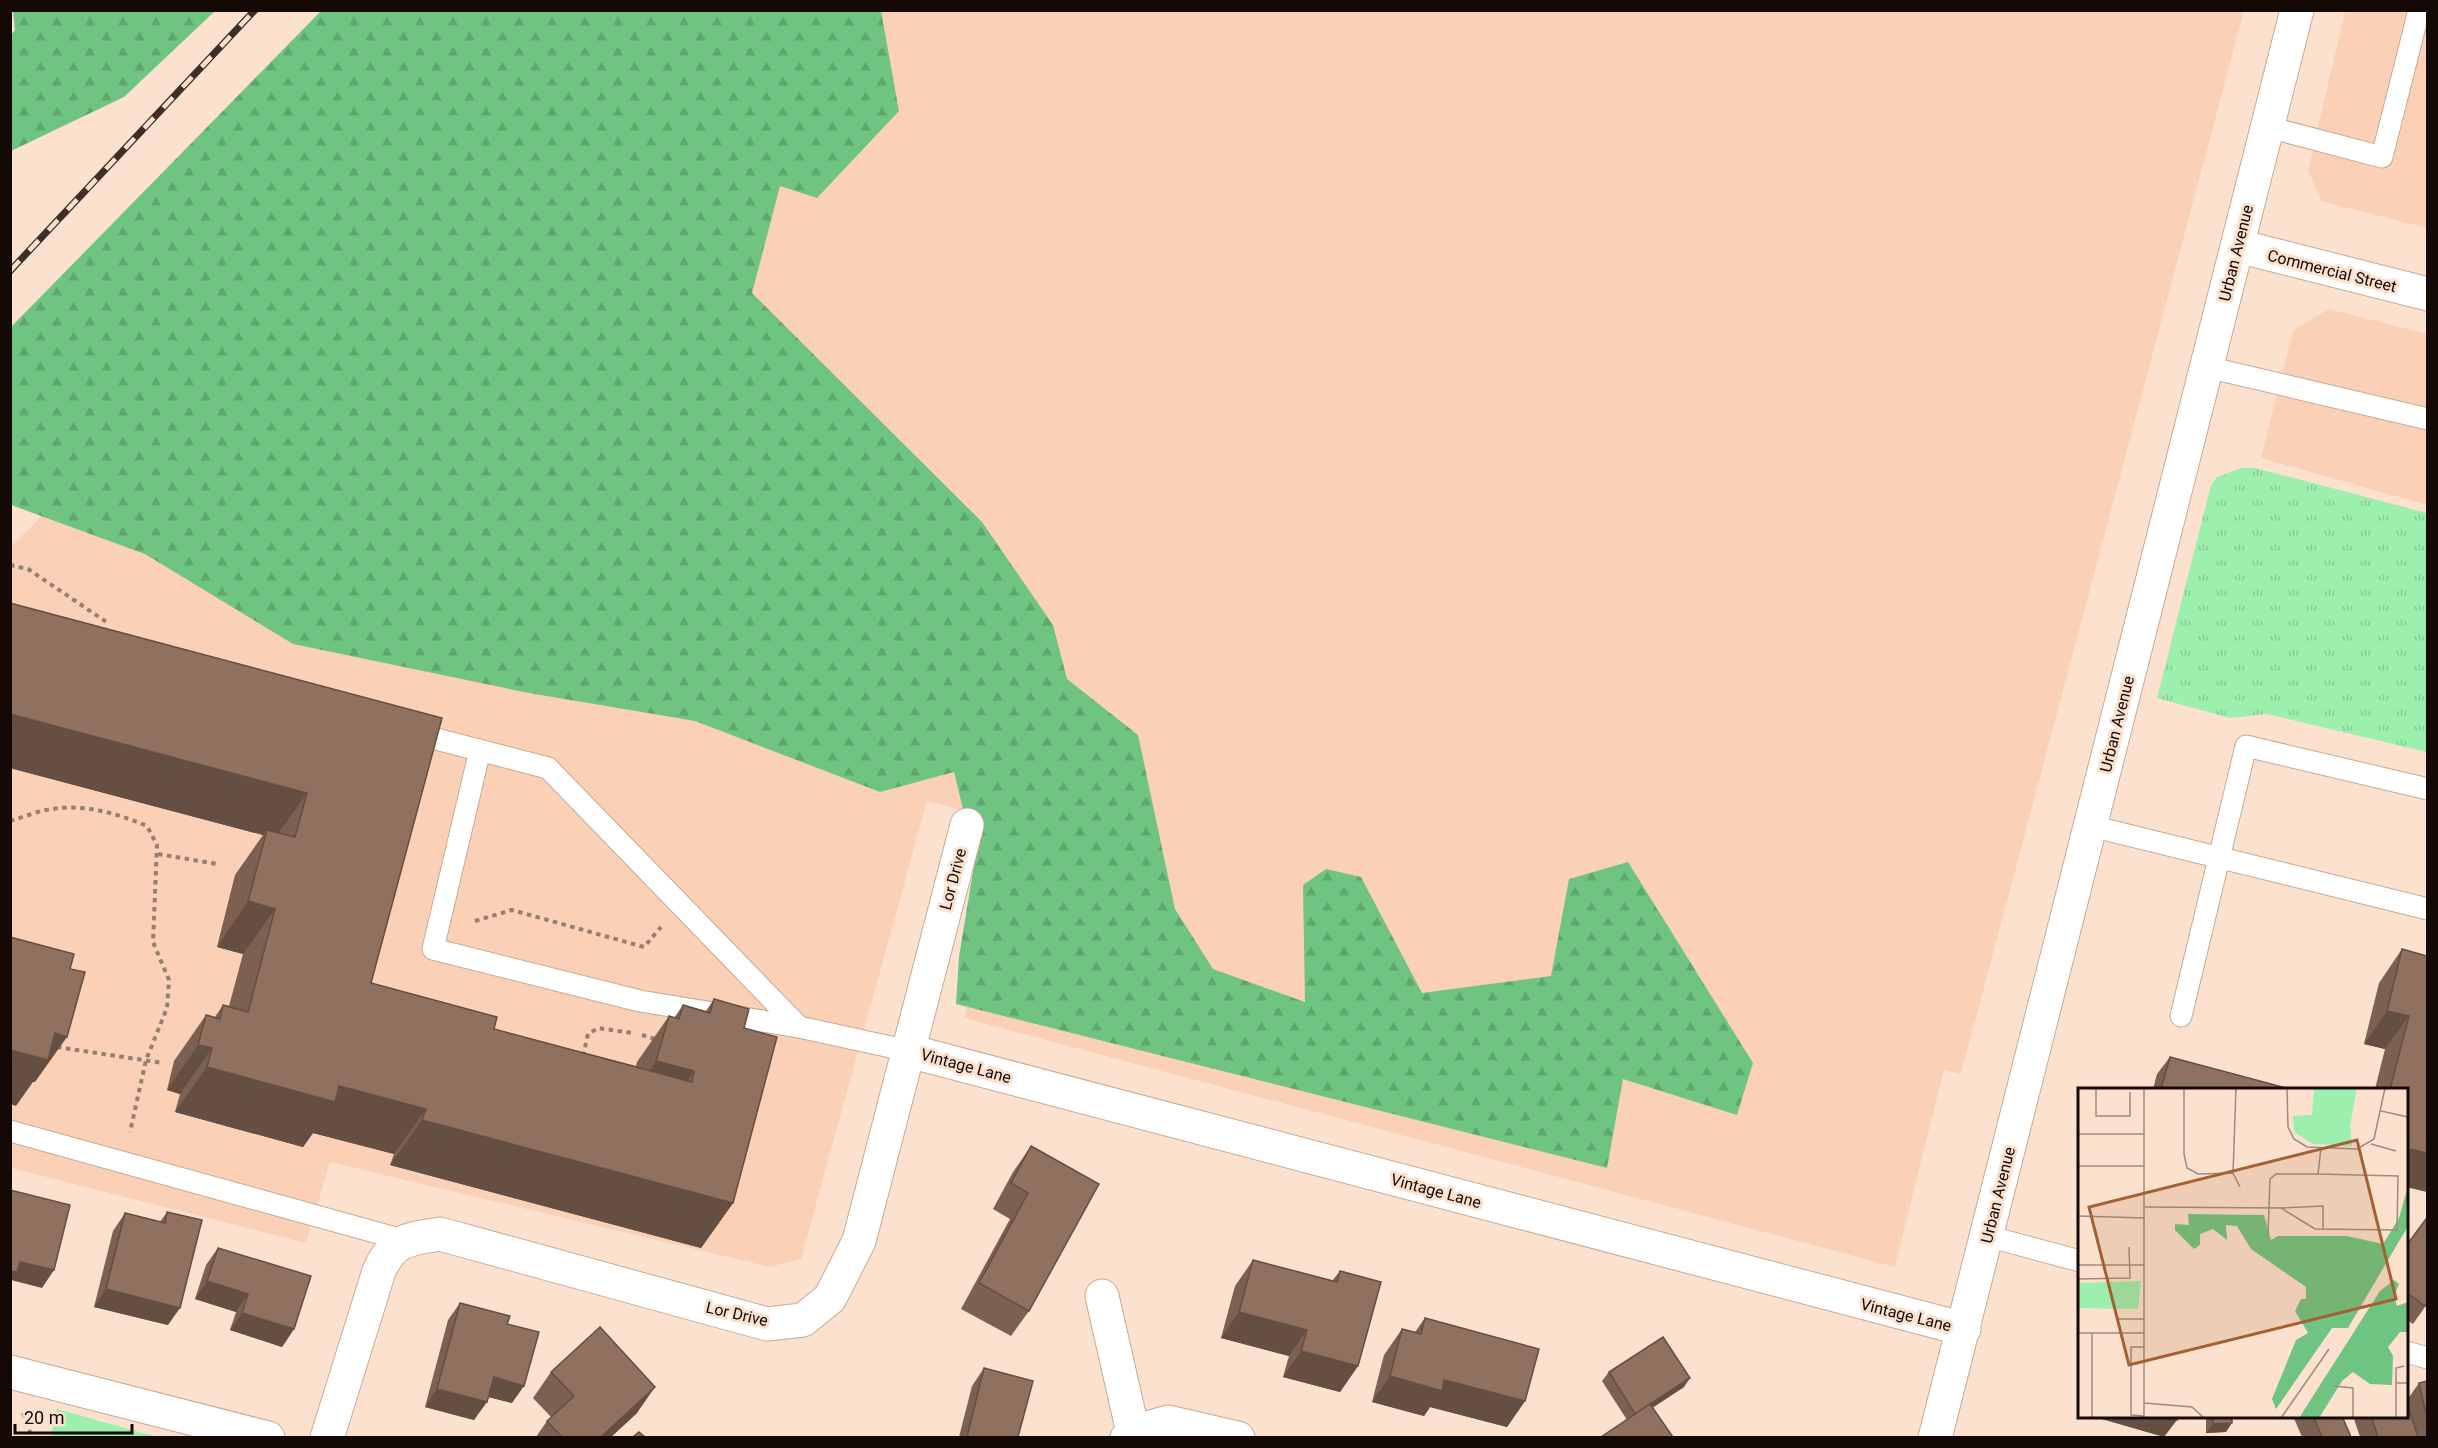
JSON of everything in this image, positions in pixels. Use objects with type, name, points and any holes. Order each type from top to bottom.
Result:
[{"type":"street","name":"Urban Avenue","points":[[1935,1437],[2297,10]]},
{"type":"street","name":"Commercial Street","points":[[2238,246],[2427,294]]},
{"type":"street","name":"Lor Drive","points":[[404,1240],[440,1234],[767,1324],[802,1320],[830,1299],[859,1241],[967,825]]},
{"type":"street","name":"Vintage Lane","points":[[909,1051],[1964,1329]]},
{"type":"street","points":[[327,1437],[379,1271],[384,1260],[404,1240]]},
{"type":"street","points":[[1102,1296],[1130,1435],[1168,1422],[1238,1437]]},
{"type":"street","points":[[10,1371],[268,1437]]},
{"type":"lane","points":[[2268,127],[2382,157],[2419,10]]},
{"type":"lane","points":[[2207,367],[2427,419]]},
{"type":"lane","points":[[389,727],[548,768],[799,1027]]},
{"type":"lane","points":[[2181,1016],[2246,746],[2427,789]]},
{"type":"lane","points":[[480,750],[433,949],[640,1001],[799,1027],[909,1051]]},
{"type":"lane","points":[[2091,826],[2427,909]]},
{"type":"lane","points":[[10,1131],[404,1240]]},
{"type":"lane","points":[[1987,1236],[2078,1261]]},
{"type":"lane","points":[[2408,1353],[2427,1358]]},
{"type":"path","points":[[10,565],[28,569],[108,623]]},
{"type":"path","points":[[10,821],[51,809],[90,808],[119,814],[147,826],[157,845],[153,942],[169,980],[166,1008],[146,1060],[128,1142]]},
{"type":"path","points":[[158,854],[217,864]]},
{"type":"path","points":[[474,921],[512,910],[645,947],[662,927],[685,909]]},
{"type":"path","points":[[581,1060],[588,1034],[598,1029],[639,1034],[660,1041]]},
{"type":"path","points":[[54,1047],[163,1063]]},
{"type":"path","points":[[22,1410],[32,1437]]},
{"type":"shaded area","points":[[563,11],[2244,11],[1961,1074],[1944,1070],[1895,1267],[964,1018],[1013,824],[927,801],[801,1259],[770,1267],[330,1162],[306,1243],[11,1168],[10,547]]},
{"type":"shaded area","points":[[2345,11],[2427,11],[2427,228],[2321,201],[2308,170]]},
{"type":"shaded area","points":[[2329,309],[2427,334],[2427,505],[2261,458],[2293,331]]},
{"type":"green space","points":[[13,10],[215,11],[124,97],[11,151],[10,36],[15,30]]},
{"type":"green space","points":[[321,11],[881,11],[899,111],[817,198],[780,186],[752,293],[982,522],[1053,625],[1067,679],[1138,735],[1175,909],[1213,969],[1305,1002],[1303,885],[1326,869],[1361,877],[1422,993],[1551,976],[1569,879],[1628,862],[1753,1063],[1737,1115],[1623,1079],[1607,1168],[956,1004],[959,957],[975,859],[954,772],[880,792],[695,721],[529,693],[293,644],[145,554],[11,505],[10,328]]},
{"type":"green space","points":[[2241,468],[2255,468],[2427,513],[2427,752],[2267,714],[2230,718],[2157,698],[2211,485],[2217,477]]},
{"type":"green space","points":[[57,1409],[157,1437],[51,1437]]},
{"type":"building","points":[[10,603],[442,718],[371,983],[497,1017],[494,1029],[692,1082],[694,1071],[656,1061],[669,1016],[679,1019],[683,1005],[710,1013],[714,999],[749,1009],[744,1028],[777,1037],[733,1203],[422,1120],[426,1109],[339,1086],[335,1102],[207,1067],[212,1048],[198,1045],[206,1015],[220,1019],[223,1005],[248,1012],[275,909],[248,901],[267,830],[295,837],[307,793],[10,714]]},
{"type":"building","points":[[10,937],[74,954],[70,969],[85,972],[67,1037],[55,1033],[48,1060],[10,1050]]},
{"type":"building","points":[[2402,949],[2427,956],[2427,1153],[2408,1148],[2408,1088],[2390,1088],[2409,1016],[2387,1011]]},
{"type":"building","points":[[2170,1057],[2286,1088],[2161,1088]]},
{"type":"building","points":[[1031,1146],[1099,1184],[1029,1311],[979,1283],[1028,1193],[1011,1183]]},
{"type":"building","points":[[10,1190],[70,1205],[54,1270],[20,1262],[17,1272],[10,1271]]},
{"type":"building","points":[[167,1212],[202,1220],[180,1308],[106,1289],[125,1213],[165,1223]]},
{"type":"building","points":[[2427,1219],[2427,1303],[2425,1306],[2408,1293],[2408,1243]]},
{"type":"building","points":[[218,1248],[311,1276],[294,1329],[242,1313],[248,1294],[207,1281]]},
{"type":"building","points":[[1253,1260],[1337,1282],[1340,1271],[1381,1282],[1358,1366],[1301,1351],[1307,1330],[1239,1312]]},
{"type":"building","points":[[460,1303],[510,1316],[507,1324],[539,1332],[524,1386],[494,1377],[487,1402],[437,1389]]},
{"type":"building","points":[[1425,1318],[1539,1349],[1525,1401],[1444,1380],[1442,1391],[1390,1376],[1402,1329],[1421,1334]]},
{"type":"building","points":[[600,1327],[655,1387],[601,1437],[562,1437],[547,1421],[574,1396],[551,1372]]},
{"type":"building","points":[[1663,1337],[1690,1378],[1635,1414],[1609,1372]]},
{"type":"building","points":[[984,1368],[1033,1381],[1018,1437],[967,1437]]},
{"type":"building","points":[[2427,1381],[2427,1418],[2419,1383]]},
{"type":"building","points":[[1650,1404],[1673,1437],[1601,1437]]},
{"type":"building","points":[[2408,1407],[2418,1437],[2378,1437],[2372,1418],[2408,1418]]},
{"type":"building","points":[[2212,1418],[2232,1418],[2232,1423],[2213,1424]]},
{"type":"building","points":[[2314,1418],[2343,1418],[2351,1437],[2322,1437]]},
{"type":"building","points":[[639,1432],[645,1437],[633,1437]]},
{"type":"railway","points":[[10,271],[255,10]]}]
